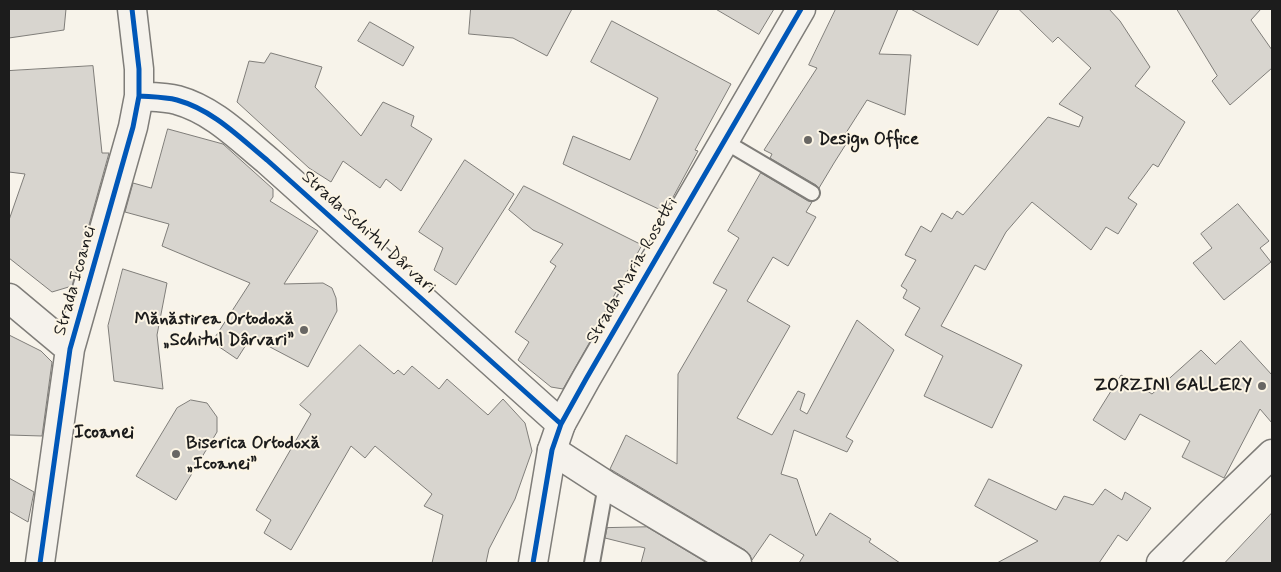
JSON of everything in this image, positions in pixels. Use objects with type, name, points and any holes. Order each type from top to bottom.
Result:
[{"type":"street","name":"Strada Icoanei","points":[[40,563],[70,349],[134,127],[139,96],[139,69],[132,9]]},
{"type":"street","name":"Strada Maria Rosetti","points":[[533,563],[552,450],[561,424],[802,9]]},
{"type":"street","name":"Strada Schitul Dârvari","points":[[139,96],[178,100],[222,123],[267,160],[561,424]]},
{"type":"street","points":[[9,298],[70,349]]},
{"type":"street","points":[[552,450],[606,485],[737,563]]},
{"type":"street","points":[[1161,563],[1272,454]]},
{"type":"lane","points":[[724,141],[812,192]]},
{"type":"lane","points":[[592,563],[606,485]]},
{"type":"building","points":[[9,9],[66,9],[64,30],[9,38]]},
{"type":"building","points":[[471,9],[572,9],[547,56],[513,38],[469,34]]},
{"type":"building","points":[[716,9],[774,9],[759,34]]},
{"type":"building","points":[[836,9],[898,9],[879,54],[911,55],[905,115],[867,100],[844,136],[846,144],[819,188],[770,158],[772,154],[764,150],[817,68],[809,65]]},
{"type":"building","points":[[911,9],[999,9],[978,45]]},
{"type":"building","points":[[1019,9],[1109,9],[1120,21],[1150,67],[1135,86],[1185,122],[1158,167],[1153,164],[1128,198],[1137,204],[1118,234],[1106,227],[1091,250],[1032,202],[1006,232],[985,270],[975,265],[941,326],[1022,365],[992,428],[924,396],[943,356],[905,335],[920,308],[903,298],[907,290],[901,286],[916,260],[905,255],[921,226],[931,232],[942,213],[952,219],[957,211],[963,215],[1048,117],[1079,127],[1083,117],[1059,104],[1091,68],[1058,37],[1053,42]]},
{"type":"building","points":[[1177,9],[1261,9],[1251,20],[1272,50],[1272,68],[1230,105],[1212,81],[1217,76]]},
{"type":"building","points":[[612,21],[731,84],[695,150],[698,151],[665,212],[563,164],[573,136],[630,160],[658,98],[591,62]]},
{"type":"building","points":[[370,22],[414,47],[403,66],[358,41]]},
{"type":"building","points":[[271,53],[322,67],[315,87],[361,136],[383,102],[414,116],[411,126],[432,139],[401,191],[386,179],[380,188],[343,161],[331,182],[309,168],[237,102],[249,61],[264,63]]},
{"type":"building","points":[[93,66],[102,153],[109,153],[72,286],[52,292],[9,258],[9,220],[25,174],[9,172],[9,71]]},
{"type":"building","points":[[168,129],[223,144],[273,189],[273,197],[270,201],[318,231],[284,284],[323,283],[332,288],[336,298],[337,311],[308,367],[251,337],[237,359],[212,342],[250,283],[162,246],[169,224],[125,212],[133,183],[151,188]]},
{"type":"building","points":[[465,160],[514,194],[456,285],[434,270],[443,248],[419,232]]},
{"type":"building","points":[[761,173],[812,202],[806,212],[816,217],[788,266],[773,257],[747,301],[790,326],[737,418],[772,435],[798,391],[805,394],[800,410],[807,414],[857,320],[894,350],[846,437],[853,441],[847,452],[794,430],[781,474],[797,479],[816,536],[830,513],[871,539],[869,542],[900,563],[799,563],[804,555],[770,534],[752,560],[745,550],[610,469],[626,435],[677,464],[678,374],[727,290],[713,283],[739,238],[728,231]]},
{"type":"building","points":[[524,186],[642,245],[563,389],[551,387],[518,360],[529,342],[515,332],[556,266],[550,262],[563,244],[533,230],[509,210]]},
{"type":"building","points":[[1238,204],[1269,241],[1260,248],[1271,262],[1224,300],[1193,263],[1212,248],[1201,234]]},
{"type":"building","points":[[123,269],[167,283],[157,335],[163,389],[114,381],[108,326]]},
{"type":"building","points":[[9,335],[41,351],[52,362],[42,436],[9,435]]},
{"type":"building","points":[[1241,341],[1272,375],[1272,423],[1260,409],[1224,478],[1182,457],[1190,441],[1140,414],[1125,440],[1093,420],[1121,375],[1152,394],[1201,350],[1215,364]]},
{"type":"building","points":[[360,345],[394,374],[398,370],[404,375],[412,366],[439,389],[447,379],[488,415],[503,399],[525,423],[532,451],[515,499],[489,549],[486,563],[432,563],[443,515],[424,506],[432,494],[375,446],[365,458],[351,446],[291,550],[264,533],[271,520],[256,510],[311,414],[300,405]]},
{"type":"building","name":"Biserica Ortodoxă „Icoanei”","points":[[191,400],[207,403],[217,417],[217,432],[176,500],[136,476],[177,408]]},
{"type":"building","points":[[9,478],[34,492],[28,522],[9,511]]},
{"type":"building","points":[[989,479],[1056,510],[1064,496],[1093,505],[1105,489],[1122,500],[1125,492],[1151,508],[1127,541],[1118,535],[1099,563],[997,563],[1038,541],[975,506]]},
{"type":"building","points":[[1272,513],[1272,563],[1225,563]]},
{"type":"building","points":[[647,527],[707,563],[641,563],[645,548],[605,538],[607,528]]},
{"type":"cycle path","points":[[40,563],[70,349],[133,127],[139,96],[139,69],[132,9]]},
{"type":"cycle path","points":[[533,563],[552,450],[561,424],[801,9]]},
{"type":"cycle path","points":[[139,96],[177,100],[202,110],[225,125],[267,160],[561,424]]},
{"type":"place","name":"Design Office","points":[[808,140]]},
{"type":"place","name":"Mănăstirea Ortodoxă „Schitul Dârvari”","points":[[304,330]]},
{"type":"place","name":"ZORZINI GALLERY","points":[[1262,386]]},
{"type":"place","name":"Biserica Ortodoxă „Icoanei”","points":[[176,454]]},
{"type":"district","name":"Icoanei","points":[[104,434]]}]
